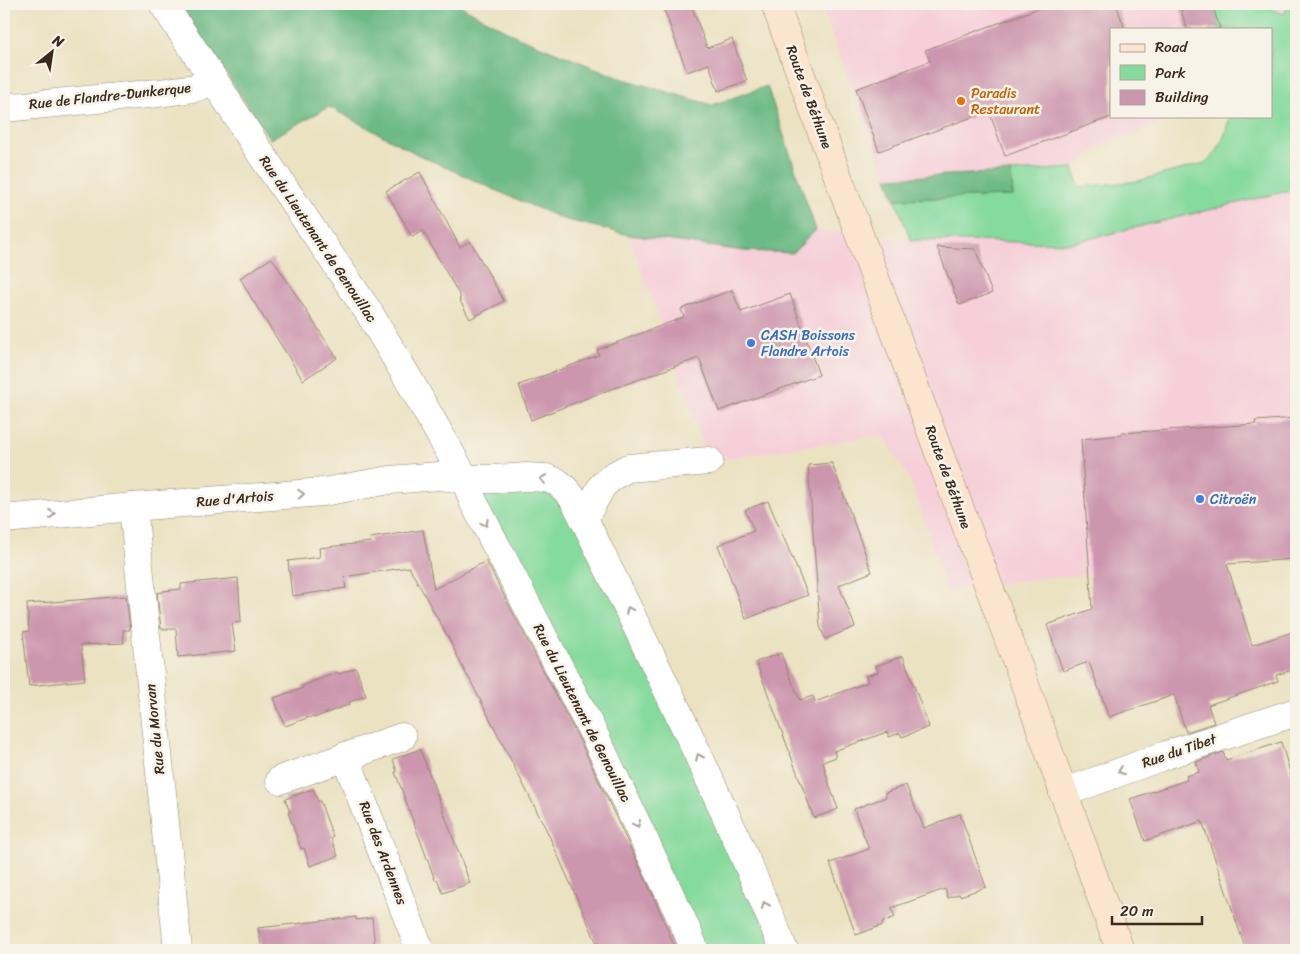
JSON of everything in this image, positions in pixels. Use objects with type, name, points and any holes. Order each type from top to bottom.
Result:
[{"type":"main road","name":"Route de Béthune","points":[[775,4],[1120,950]]},
{"type":"street","name":"Rue du Lieutenant de Genouillac","points":[[163,4],[261,154],[368,311],[409,380],[464,479],[473,501],[595,736],[695,950]]},
{"type":"street","name":"Rue de Flandre-Dunkerque","points":[[4,108],[159,93],[195,88],[214,80]]},
{"type":"street","points":[[584,519],[602,486],[613,476],[628,468],[709,461]]},
{"type":"street","name":"Rue d'Artois","points":[[4,519],[323,492],[390,480],[439,476],[464,479]]},
{"type":"street","points":[[464,479],[546,478],[557,482],[573,498],[671,695],[784,950]]},
{"type":"street","name":"Rue du Morvan","points":[[133,507],[178,950]]},
{"type":"street","name":"Rue du Tibet","points":[[1063,793],[1166,754],[1296,712]]},
{"type":"street","points":[[280,780],[402,737]]},
{"type":"street","name":"Rue des Ardennes","points":[[346,756],[420,950]]},
{"type":"shaded area","points":[[820,4],[1296,4],[1272,28],[1110,28],[1110,118],[1176,118],[1101,146],[1073,168],[887,178]]},
{"type":"shaded area","points":[[1296,189],[1296,559],[1033,579],[947,591],[911,482],[883,435],[709,461],[629,235],[744,251],[793,253],[816,230],[911,240],[1276,194]]},
{"type":"green space","points":[[179,4],[457,4],[518,37],[620,78],[712,105],[767,86],[816,230],[793,253],[744,251],[629,235],[563,219],[419,155],[329,107],[270,139]]},
{"type":"green space","points":[[1212,4],[1259,4],[1284,14],[1288,4],[1296,4],[1296,189],[1071,243],[911,240],[895,199],[1013,196],[1011,172],[1073,168],[1079,187],[1138,181],[1205,163],[1217,151],[1229,118],[1272,118],[1272,28],[1220,28]]},
{"type":"green space","points":[[1011,172],[1013,196],[895,199],[887,178]]},
{"type":"green space","points":[[494,479],[567,495],[784,950],[695,950],[473,501]]},
{"type":"building","points":[[662,4],[691,4],[707,48],[732,39],[747,81],[718,91],[709,64],[687,72]]},
{"type":"building","points":[[1050,4],[1116,4],[1125,28],[1110,28],[1110,117],[1005,156],[989,111],[879,151],[856,89],[930,61],[925,50]]},
{"type":"building","points":[[1179,4],[1212,4],[1220,28],[1187,28]]},
{"type":"building","points":[[420,172],[460,247],[470,241],[504,301],[470,319],[459,299],[461,298],[423,231],[412,237],[386,191]]},
{"type":"building","points":[[937,247],[975,249],[992,293],[959,305]]},
{"type":"building","points":[[272,258],[337,358],[303,380],[240,278]]},
{"type":"building","points":[[732,290],[741,312],[790,294],[819,375],[719,411],[699,358],[531,420],[519,385],[599,355],[597,350],[684,317],[681,309]]},
{"type":"building","points":[[1296,418],[1296,559],[1227,564],[1252,645],[1296,631],[1296,669],[1276,675],[1278,681],[1208,705],[1214,723],[1186,732],[1174,695],[1109,717],[1089,662],[1063,671],[1047,625],[1092,609],[1081,439],[1122,435],[1122,433],[1256,424],[1255,421]]},
{"type":"building","points":[[832,463],[872,572],[839,585],[855,627],[825,639],[820,626],[808,465]]},
{"type":"building","points":[[768,501],[808,595],[746,619],[718,545],[754,531],[745,510]]},
{"type":"building","points":[[423,530],[434,589],[486,561],[581,743],[654,898],[676,950],[600,950],[547,831],[449,639],[409,567],[344,577],[346,588],[292,596],[288,561],[320,557],[319,548],[371,542],[370,538]]},
{"type":"building","points":[[238,578],[241,622],[232,623],[236,651],[178,657],[176,629],[161,629],[157,593],[181,589],[181,584]]},
{"type":"building","points":[[126,596],[130,630],[123,630],[124,643],[81,645],[85,680],[29,686],[23,632],[29,631],[27,604]]},
{"type":"building","points":[[781,653],[800,700],[813,696],[815,702],[868,682],[866,676],[878,672],[876,666],[903,656],[929,727],[902,737],[900,733],[889,737],[887,732],[834,751],[836,757],[823,762],[838,809],[814,818],[756,662]]},
{"type":"building","points":[[356,668],[366,696],[314,718],[313,716],[285,726],[274,698],[303,688],[302,686],[338,672],[339,674]]},
{"type":"building","points":[[1281,742],[1296,792],[1296,945],[1280,950],[1246,950],[1202,821],[1145,841],[1130,799],[1187,780],[1186,776],[1199,772],[1196,762],[1223,752],[1226,760]]},
{"type":"building","points":[[420,749],[470,883],[443,893],[437,879],[435,880],[395,772],[397,772],[393,759]]},
{"type":"building","points":[[906,785],[924,828],[960,814],[986,887],[948,898],[945,889],[891,908],[895,917],[882,922],[883,925],[856,935],[830,863],[869,849],[854,809],[886,797],[885,793]]},
{"type":"building","points":[[313,789],[318,801],[320,801],[338,856],[310,866],[304,848],[301,849],[285,799]]},
{"type":"building","points":[[356,917],[356,920],[372,918],[375,947],[360,950],[262,950],[258,928]]},
{"type":"place","name":"Paradis Restaurant","points":[[961,101]]},
{"type":"place","name":"CASH Boissons Flandre Artois","points":[[751,343]]},
{"type":"place","name":"Citroën","points":[[1200,499]]}]
